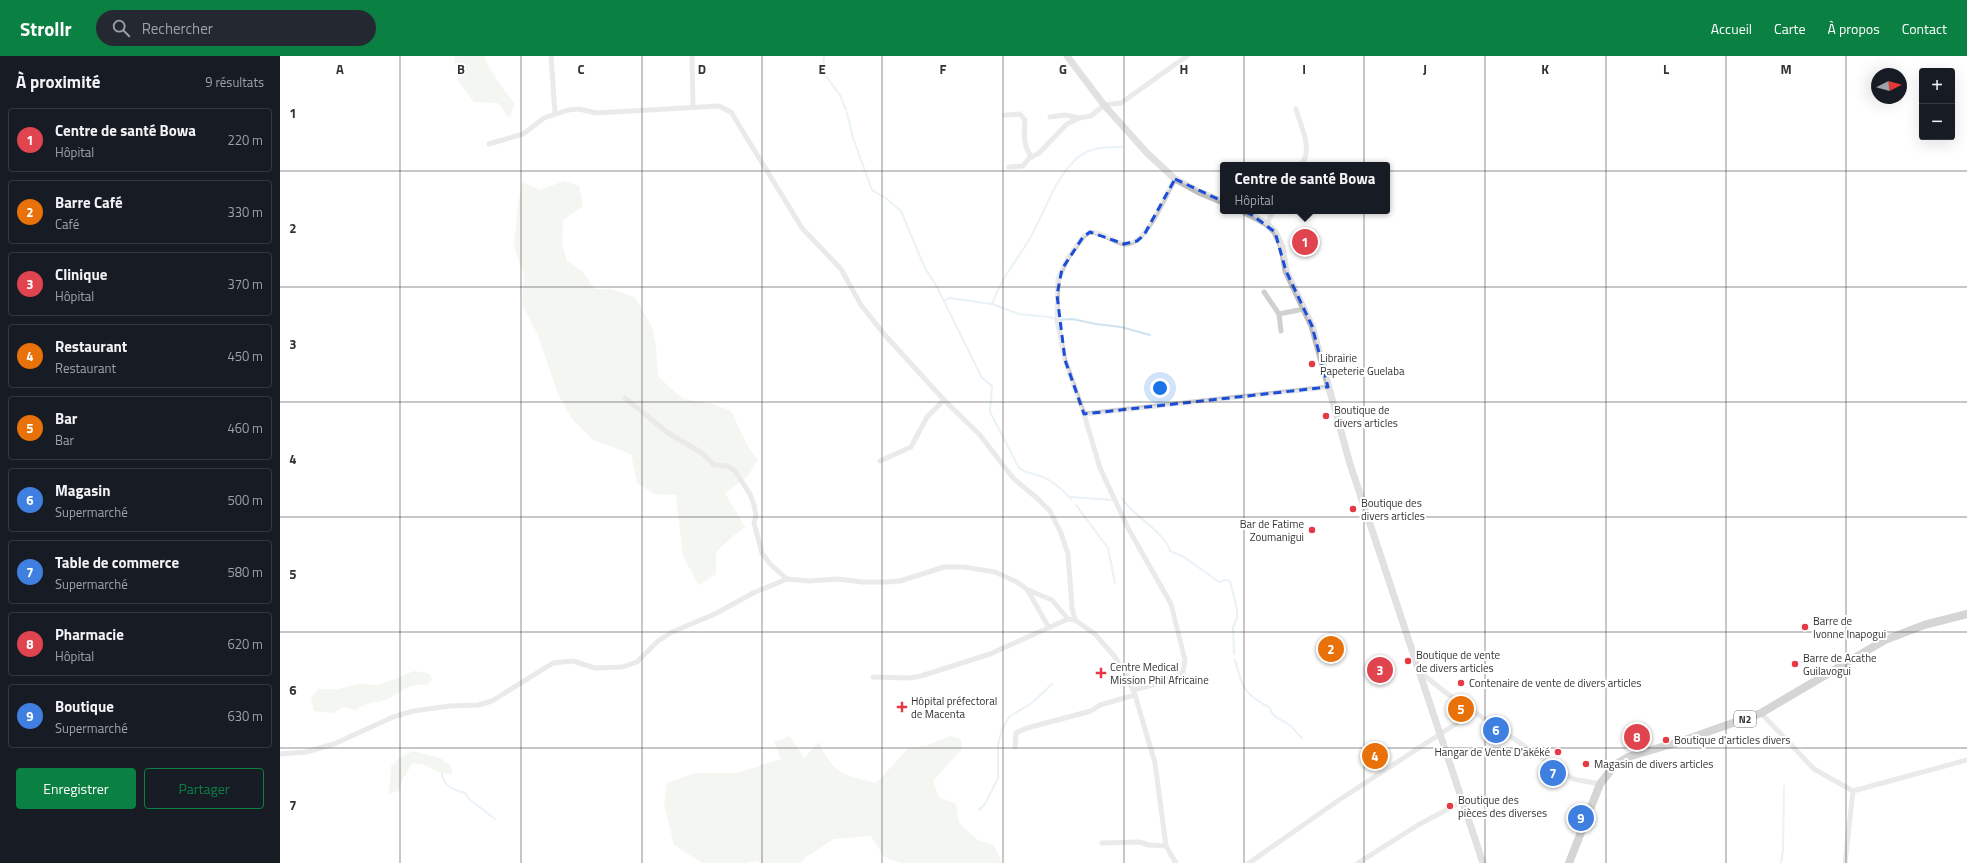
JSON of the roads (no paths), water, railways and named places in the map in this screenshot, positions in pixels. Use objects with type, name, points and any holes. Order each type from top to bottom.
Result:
[{"type":"highway","name":"N2","points":[[1569,863],[1600,784],[1615,766],[1628,757],[1682,741],[1761,713],[1885,640],[1924,624],[1967,614]]},
{"type":"main road","points":[[1067,56],[1104,105],[1147,153],[1175,179],[1199,192],[1220,201]]},
{"type":"main road","points":[[1249,214],[1267,224],[1275,232],[1282,247],[1286,271],[1304,309],[1318,344],[1328,387],[1350,464],[1483,863]]},
{"type":"street","points":[[551,56],[555,113]]},
{"type":"street","points":[[692,56],[693,106]]},
{"type":"street","points":[[1009,167],[1024,166],[1067,124],[1079,118],[1091,116],[1104,105],[1120,103],[1187,56]]},
{"type":"street","points":[[489,144],[523,134],[544,118],[555,113],[578,109],[596,113],[693,106],[719,106],[731,112],[802,228],[841,269],[861,305],[884,334],[944,400],[980,436],[1013,478],[1050,511],[1061,532],[1068,554],[1072,608],[1076,620]]},
{"type":"street","points":[[1296,109],[1307,146],[1303,162]]},
{"type":"street","points":[[1005,115],[1020,114],[1026,120],[1026,146],[1027,152],[1032,157]]},
{"type":"street","points":[[1050,117],[1065,115],[1079,118]]},
{"type":"street","points":[[1015,747],[1016,733],[1018,732],[1027,728],[1091,711],[1100,705],[1156,685],[1183,672],[1184,660],[1171,604],[1128,528],[1106,481],[1094,450],[1084,414],[1065,360],[1057,314],[1058,279],[1068,258],[1083,237],[1090,232],[1099,233],[1124,244],[1131,244],[1144,235],[1175,179]]},
{"type":"street","points":[[1267,224],[1272,214]]},
{"type":"street","points":[[1264,292],[1279,314],[1281,331]]},
{"type":"street","points":[[1279,314],[1304,309]]},
{"type":"street","points":[[1084,414],[1328,387]]},
{"type":"street","points":[[625,398],[668,433],[692,446],[714,465],[726,466],[734,470],[750,494],[754,505],[756,515],[754,523],[762,552],[770,564],[787,579]]},
{"type":"street","points":[[880,461],[911,447],[927,417],[944,400]]},
{"type":"street","points":[[280,754],[306,752],[334,744],[393,716],[413,711],[450,706],[478,705],[492,701],[553,663],[573,662],[595,668],[622,667],[637,662],[658,641],[672,632],[715,614],[753,593],[787,579],[810,581],[838,578],[863,582],[887,582],[900,580],[944,567],[964,567],[995,572],[1017,582],[1028,590],[1052,600],[1068,619]]},
{"type":"street","points":[[1028,590],[1048,626]]},
{"type":"street","points":[[873,677],[909,678],[921,676],[990,654],[1048,626],[1068,619],[1076,620],[1095,634],[1115,657],[1128,678],[1155,763],[1166,846],[1176,863]]},
{"type":"street","points":[[1421,674],[1573,779],[1600,784]]},
{"type":"street","points":[[1248,863],[1474,712]]},
{"type":"street","points":[[1761,713],[1814,768],[1854,791],[1967,760]]},
{"type":"street","points":[[1845,863],[1854,791]]},
{"type":"street","points":[[1358,863],[1418,826],[1463,801]]},
{"type":"street","points":[[1102,843],[1139,842],[1149,845],[1166,846]]},
{"type":"waterway","points":[[824,56],[823,72],[840,95],[846,110]]},
{"type":"waterway","points":[[847,113],[853,138],[872,190],[887,199],[901,211],[925,268],[936,285],[982,378],[992,386],[990,412],[1019,468],[1026,472],[1042,476],[1051,481],[1064,491],[1071,499]]},
{"type":"waterway","points":[[992,304],[1004,279],[1033,233],[1054,189],[1068,168],[1076,159],[1086,152],[1104,148],[1122,147]]},
{"type":"waterway","points":[[944,301],[949,298],[992,304],[1019,314],[1050,317],[1057,320],[1072,319],[1121,327],[1150,335]]},
{"type":"waterway","points":[[1070,497],[1112,500]]},
{"type":"waterway","points":[[1122,498],[1131,509],[1164,540],[1170,551],[1184,557],[1219,582],[1225,580],[1230,581],[1237,609],[1237,618],[1233,627],[1234,654]]},
{"type":"waterway","points":[[1076,505],[1108,548],[1115,583]]},
{"type":"waterway","points":[[1235,660],[1242,684],[1249,694],[1270,708],[1271,712],[1275,716],[1290,725],[1302,738]]},
{"type":"waterway","points":[[979,810],[985,804],[998,778],[998,744],[1002,730],[1009,717],[1033,702],[1052,684]]},
{"type":"waterway","points":[[442,773],[444,782],[447,785],[453,789],[465,793],[469,799],[495,819]]},
{"type":"waterway","points":[[1781,863],[1783,850],[1784,786]]},
{"type":"place","name":"Centre de santé Bowa","points":[[1305,242]]},
{"type":"place","name":"Librairie Papeterie Guelaba","points":[[1312,364]]},
{"type":"place","name":"Boutique de divers articles","points":[[1326,416]]},
{"type":"place","name":"Boutique des divers articles","points":[[1353,509]]},
{"type":"place","name":"Bar de Fatime Zoumanigui","points":[[1312,530]]},
{"type":"place","name":"Barre de Ivonne Inapogui","points":[[1805,627]]},
{"type":"place","name":"Barre Café","points":[[1331,649]]},
{"type":"place","name":"Boutique de vente de divers articles","points":[[1408,661]]},
{"type":"place","name":"Barre de Acathe Guilavogui","points":[[1795,664]]},
{"type":"place","name":"Clinique","points":[[1380,670]]},
{"type":"place","name":"Centre Medical Mission Phil Africaine","points":[[1101,673]]},
{"type":"place","name":"Contenaire de vente de divers articles","points":[[1461,683]]},
{"type":"place","name":"Hôpital préfectoral de Macenta","points":[[902,707]]},
{"type":"place","name":"Bar","points":[[1461,709]]},
{"type":"place","name":"Magasin","points":[[1496,730]]},
{"type":"place","name":"Pharmacie","points":[[1637,737]]},
{"type":"place","name":"Boutique d'articles divers","points":[[1666,740]]},
{"type":"place","name":"Hangar de Vente D'akéké","points":[[1558,752]]},
{"type":"place","name":"Restaurant","points":[[1375,756]]},
{"type":"place","name":"Magasin de divers articles","points":[[1586,764]]},
{"type":"place","name":"Table de commerce","points":[[1553,773]]},
{"type":"place","name":"Boutique des pièces des diverses","points":[[1450,806]]},
{"type":"place","name":"Boutique","points":[[1581,818]]}]
